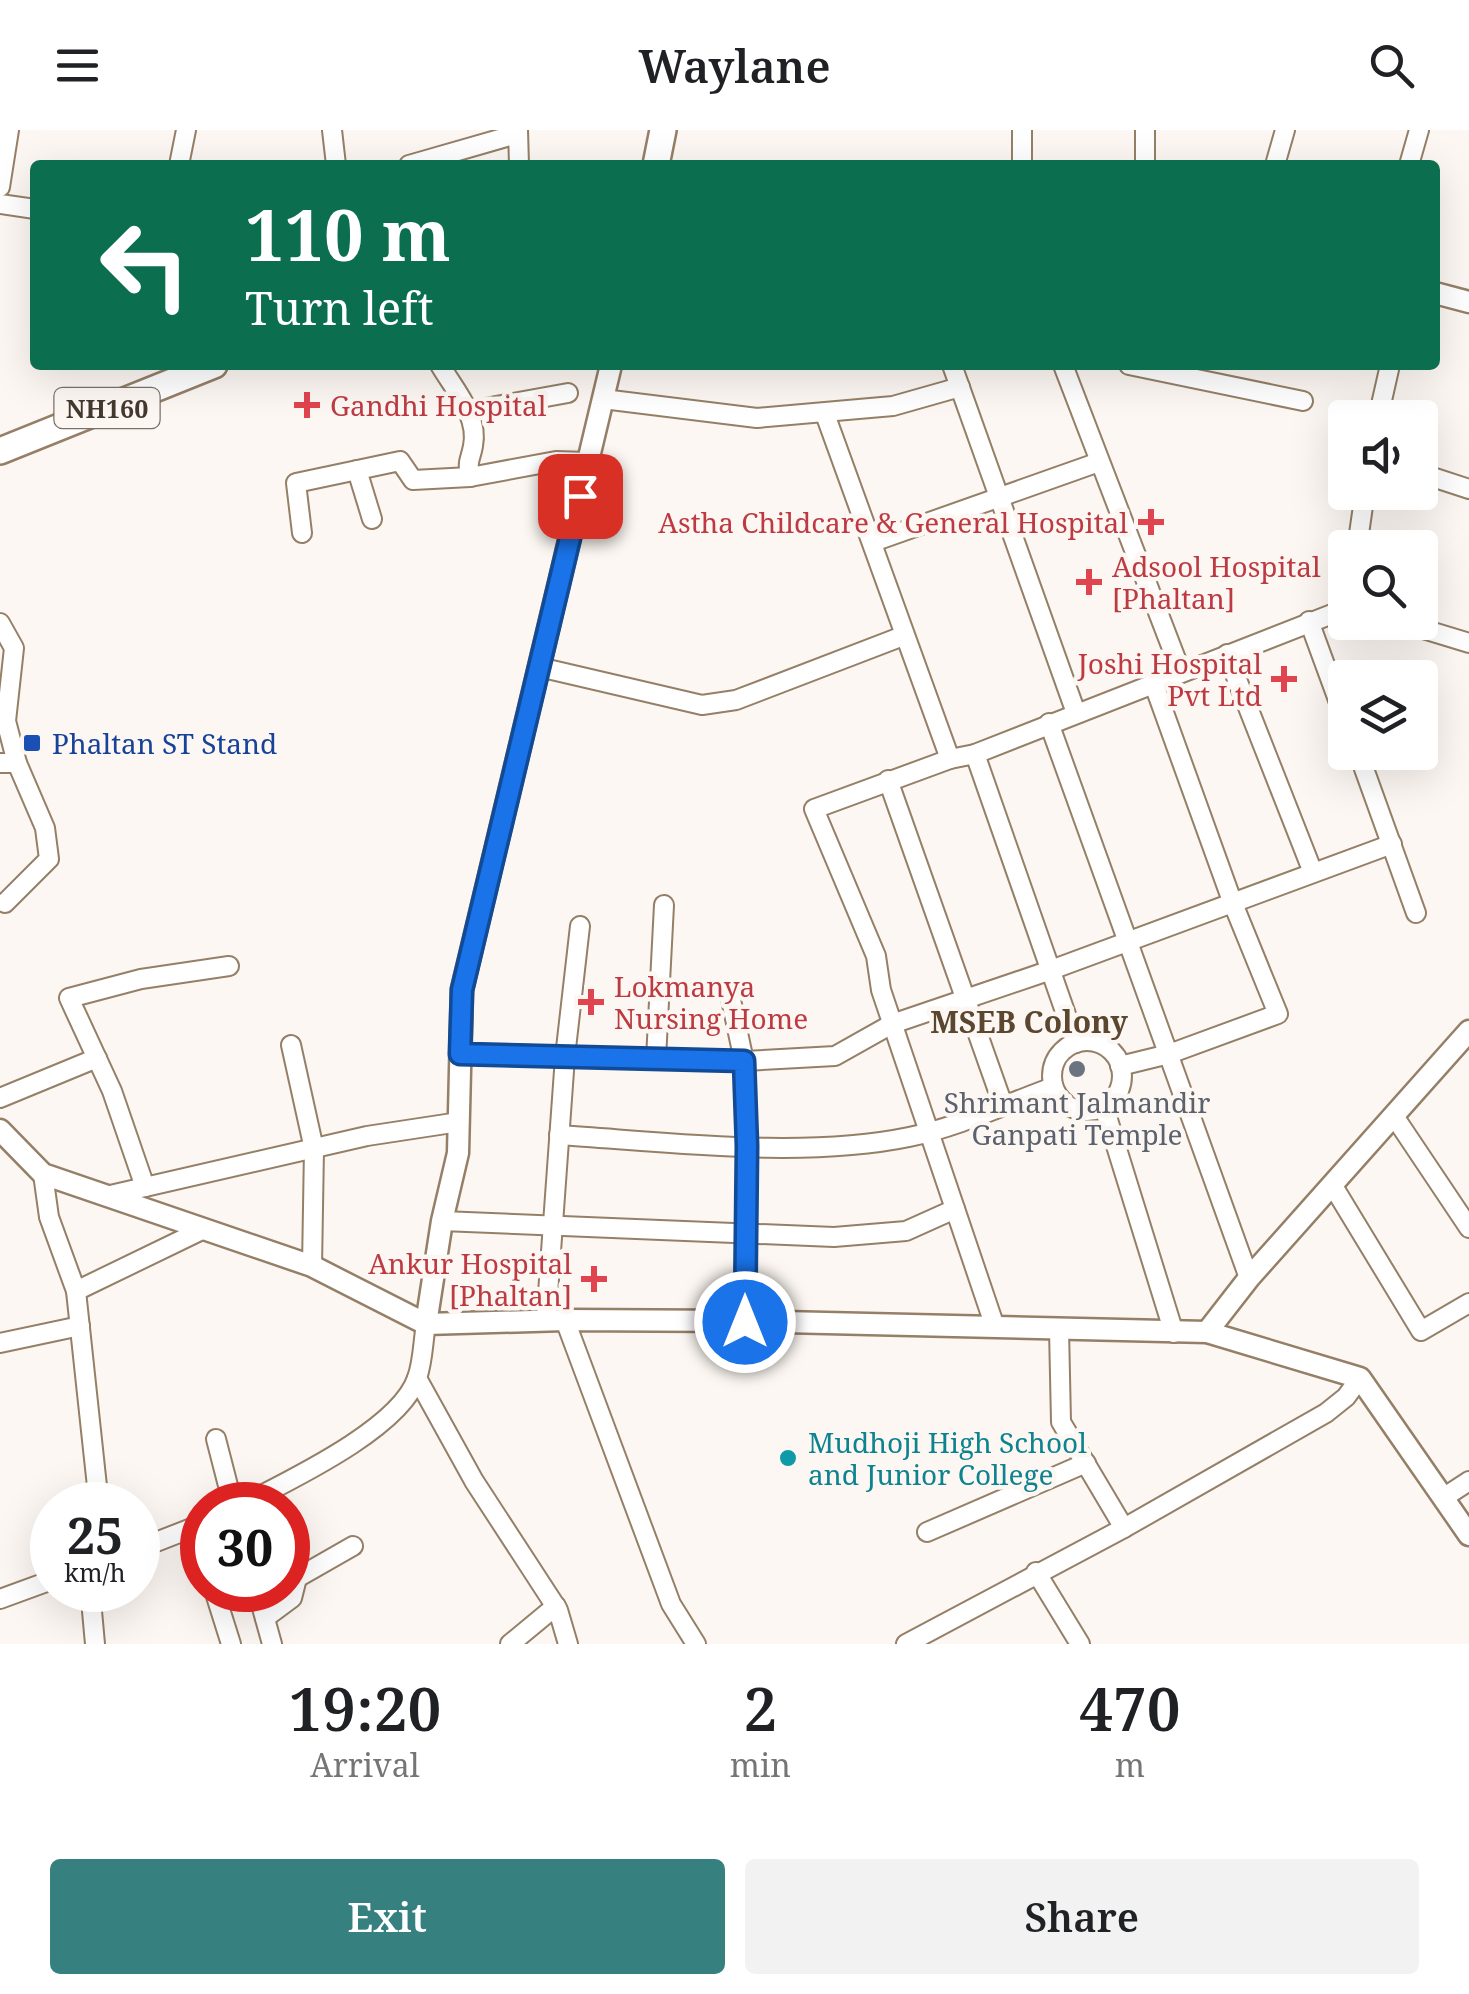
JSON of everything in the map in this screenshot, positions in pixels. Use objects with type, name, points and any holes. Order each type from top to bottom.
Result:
[{"type":"highway","points":[[657,160],[663,130]]},
{"type":"highway","name":"NH160","points":[[0,452],[202,370]]},
{"type":"main road","points":[[1440,294],[1469,302]]},
{"type":"main road","points":[[426,1324],[442,1221],[458,1153],[462,990],[610,370]]},
{"type":"main road","points":[[1207,1332],[1249,1278],[1469,1031]]},
{"type":"main road","points":[[0,1130],[44,1174],[312,1266],[426,1324],[556,1320],[1207,1332],[1360,1378],[1469,1535]]},
{"type":"street","points":[[0,187],[9,130]]},
{"type":"street","points":[[180,160],[186,130]]},
{"type":"street","points":[[332,130],[335,160]]},
{"type":"street","points":[[1022,130],[1022,160]]},
{"type":"street","points":[[1145,160],[1146,130]]},
{"type":"street","points":[[1276,160],[1284,130]]},
{"type":"street","points":[[1410,160],[1419,130]]},
{"type":"street","points":[[426,160],[518,132],[519,160]]},
{"type":"street","points":[[0,204],[30,208]]},
{"type":"street","points":[[443,370],[469,412],[474,446],[466,459],[470,477]]},
{"type":"street","points":[[954,370],[1076,713]]},
{"type":"street","points":[[1065,370],[1181,672]]},
{"type":"street","points":[[1153,370],[1303,401]]},
{"type":"street","points":[[1382,400],[1389,370]]},
{"type":"street","points":[[603,399],[757,418],[893,406],[960,387]]},
{"type":"street","points":[[469,412],[568,393]]},
{"type":"street","points":[[825,414],[950,759]]},
{"type":"street","points":[[302,532],[296,483],[400,461],[413,480],[470,477],[556,462],[588,462]]},
{"type":"street","points":[[873,542],[1098,462]]},
{"type":"street","points":[[357,470],[372,519]]},
{"type":"street","points":[[1438,479],[1469,489]]},
{"type":"street","points":[[995,1327],[881,990],[876,956],[814,808],[950,759],[975,754],[1328,615]]},
{"type":"street","points":[[1308,621],[1328,674]]},
{"type":"street","points":[[0,623],[14,648],[6,721],[8,764],[45,828],[49,859],[2,904]]},
{"type":"street","points":[[1438,634],[1469,643]]},
{"type":"street","points":[[539,667],[702,704],[736,700],[904,636]]},
{"type":"street","points":[[1228,654],[1312,870]]},
{"type":"street","points":[[1120,1066],[1168,1054],[1278,1014],[1232,901],[1153,682]]},
{"type":"street","points":[[1049,723],[1249,1278]]},
{"type":"street","points":[[975,754],[1076,1042]]},
{"type":"street","points":[[1365,770],[1416,913]]},
{"type":"street","points":[[888,780],[1004,1105]]},
{"type":"street","points":[[460,1054],[744,1061],[834,1056],[892,1024],[1051,970],[1312,870],[1392,844]]},
{"type":"street","points":[[656,1059],[664,905]]},
{"type":"street","points":[[580,926],[552,1227],[556,1320],[670,1604],[696,1644]]},
{"type":"street","points":[[145,1187],[136,1153],[69,998],[141,979],[229,966]]},
{"type":"street","points":[[730,995],[744,1061],[745,1322]]},
{"type":"street","points":[[1087,1041],[1108,1048],[1120,1066],[1120,1090],[1104,1107],[1094,1111],[1065,1104],[1053,1087],[1055,1060],[1076,1042],[1087,1041]]},
{"type":"street","points":[[291,1045],[314,1148],[312,1266]]},
{"type":"street","points":[[0,1098],[97,1058]]},
{"type":"street","points":[[559,1135],[747,1146],[885,1142],[929,1132],[1053,1087]]},
{"type":"street","points":[[1104,1107],[1174,1333]]},
{"type":"street","points":[[1394,1116],[1469,1227]]},
{"type":"street","points":[[106,1196],[367,1136],[459,1122]]},
{"type":"street","points":[[44,1174],[49,1217],[76,1291],[97,1482]]},
{"type":"street","points":[[1333,1186],[1421,1331],[1469,1304]]},
{"type":"street","points":[[442,1221],[834,1237],[906,1231],[955,1209]]},
{"type":"street","points":[[76,1291],[204,1229]]},
{"type":"street","points":[[287,1482],[340,1455],[405,1400],[418,1378],[426,1324]]},
{"type":"street","points":[[0,1344],[80,1326]]},
{"type":"street","points":[[1059,1329],[1061,1422],[1124,1528]]},
{"type":"street","points":[[418,1378],[474,1481],[556,1606],[568,1644]]},
{"type":"street","points":[[906,1644],[1124,1528],[1326,1413],[1346,1397],[1360,1378]]},
{"type":"street","points":[[216,1439],[226,1482]]},
{"type":"street","points":[[927,1532],[1086,1463]]},
{"type":"street","points":[[1443,1498],[1469,1481]]},
{"type":"street","points":[[265,1618],[292,1598],[296,1578],[353,1546]]},
{"type":"street","points":[[1036,1572],[1080,1644]]},
{"type":"street","points":[[0,1599],[30,1588]]},
{"type":"street","points":[[510,1644],[556,1606]]},
{"type":"street","points":[[92,1612],[95,1644]]},
{"type":"street","points":[[220,1612],[229,1643]]},
{"type":"street","points":[[263,1612],[272,1644]]},
{"type":"place","name":"Gandhi Hospital","points":[[307,405]]},
{"type":"place","name":"Astha Childcare & General Hospital","points":[[1151,522]]},
{"type":"place","name":"Adsool Hospital [Phaltan]","points":[[1089,582]]},
{"type":"place","name":"Joshi Hospital Pvt Ltd","points":[[1284,679]]},
{"type":"place","name":"Phaltan ST Stand","points":[[32,743]]},
{"type":"place","name":"Lokmanya Nursing Home","points":[[591,1002]]},
{"type":"place","name":"Shrimant Jalmandir Ganpati Temple","points":[[1077,1069]]},
{"type":"place","name":"Ankur Hospital [Phaltan]","points":[[594,1279]]},
{"type":"place","name":"Mudhoji High School and Junior College","points":[[788,1458]]},
{"type":"district","name":"MSEB Colony","points":[[1029,1021]]},
{"type":"route","points":[[580,496],[462,990],[460,1054],[744,1061],[745,1322]]}]
